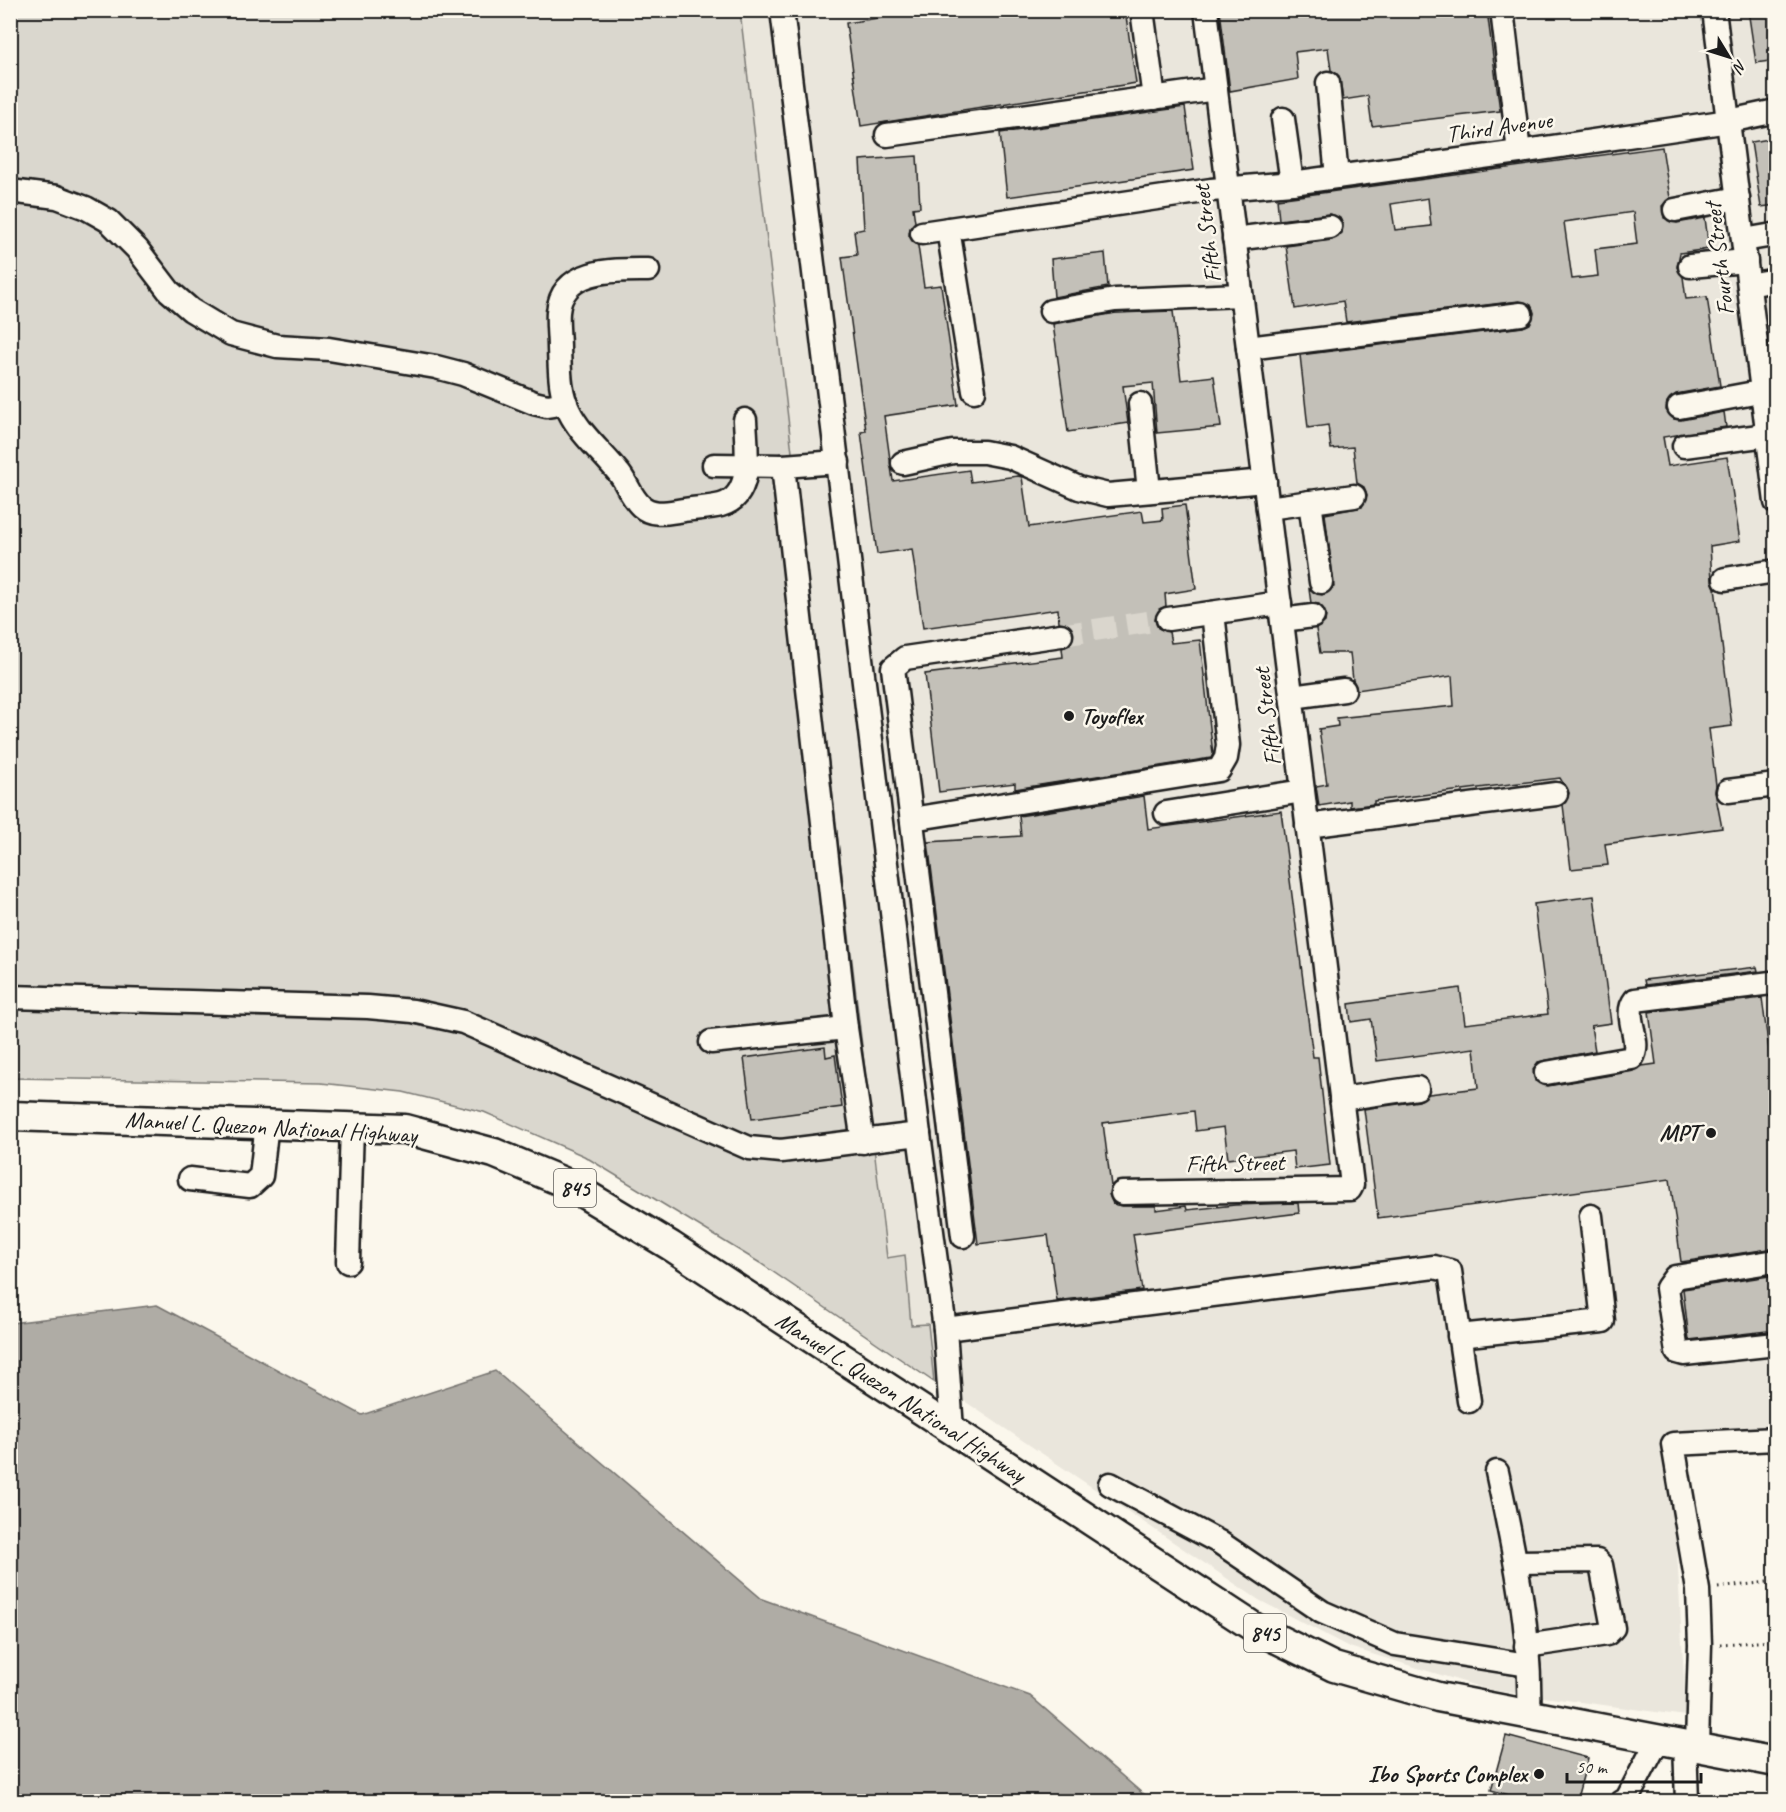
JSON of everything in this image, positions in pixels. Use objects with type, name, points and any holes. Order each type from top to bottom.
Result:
[{"type":"main road","name":"Manuel L. Quezon National Highway","points":[[10,1116],[405,1129],[494,1153],[568,1184],[671,1246],[1255,1628],[1334,1667],[1438,1697],[1776,1762]]},
{"type":"street","points":[[782,10],[919,1134],[945,1329],[952,1430]]},
{"type":"street","points":[[1143,10],[1154,98]]},
{"type":"street","name":"Fifth Street","points":[[1122,1193],[1350,1189],[1352,1185],[1206,10]]},
{"type":"street","points":[[1502,10],[1519,152]]},
{"type":"street","name":"Fourth Street","points":[[1714,10],[1749,285],[1769,390],[1767,435],[1776,502]]},
{"type":"street","points":[[1328,83],[1337,177]]},
{"type":"street","points":[[887,135],[1215,89]]},
{"type":"street","name":"Third Avenue","points":[[922,232],[1228,189],[1292,183],[1519,152],[1729,121],[1776,111]]},
{"type":"street","points":[[1283,118],[1292,183]]},
{"type":"street","points":[[10,191],[57,197],[87,208],[109,221],[137,249],[169,291],[191,310],[231,334],[277,346],[329,349],[436,367],[463,374],[534,403],[548,406],[566,403]]},
{"type":"street","points":[[1675,210],[1738,198]]},
{"type":"street","points":[[1234,240],[1330,227]]},
{"type":"street","points":[[948,229],[974,391]]},
{"type":"street","points":[[1690,266],[1745,250],[1773,235]]},
{"type":"street","points":[[648,270],[604,270],[591,274],[579,280],[563,297],[558,310],[561,387],[566,403],[584,433],[620,474],[631,493],[650,512],[662,513],[722,505],[738,492],[747,467],[745,420]]},
{"type":"street","points":[[1749,285],[1776,280]]},
{"type":"street","points":[[1051,311],[1115,300],[1241,295]]},
{"type":"street","points":[[1248,348],[1521,314]]},
{"type":"street","points":[[1678,407],[1769,390]]},
{"type":"street","points":[[1140,404],[1149,491]]},
{"type":"street","points":[[1684,446],[1767,435]]},
{"type":"street","points":[[903,463],[953,452],[984,452],[1010,457],[1079,488],[1108,495],[1264,481]]},
{"type":"street","points":[[714,465],[732,464],[747,467],[838,462]]},
{"type":"street","points":[[783,466],[846,1028],[863,1142]]},
{"type":"street","points":[[1268,508],[1354,495]]},
{"type":"street","points":[[1310,502],[1321,582]]},
{"type":"street","points":[[1725,579],[1776,571]]},
{"type":"street","points":[[1168,620],[1213,613],[1281,612],[1313,616]]},
{"type":"street","points":[[912,819],[1219,770],[1226,758],[1228,745],[1213,613]]},
{"type":"street","points":[[963,1236],[893,673],[896,663],[905,658],[1061,635]]},
{"type":"street","points":[[1292,697],[1344,690]]},
{"type":"street","points":[[1728,791],[1776,785]]},
{"type":"street","points":[[1166,813],[1303,791]]},
{"type":"street","points":[[1307,826],[1556,794]]},
{"type":"street","points":[[1546,1072],[1632,1058],[1636,1051],[1631,1008],[1635,1000],[1771,983],[1776,987]]},
{"type":"street","points":[[10,998],[297,1005],[413,1011],[463,1022],[749,1148],[781,1151],[919,1134]]},
{"type":"street","points":[[711,1042],[846,1028]]},
{"type":"street","points":[[1341,1099],[1418,1088]]},
{"type":"street","points":[[190,1179],[250,1186],[256,1183],[261,1176],[267,1123]]},
{"type":"street","points":[[348,1262],[352,1126]]},
{"type":"street","points":[[1460,1336],[1603,1321],[1591,1216]]},
{"type":"street","points":[[1776,1261],[1676,1277],[1667,1288],[1677,1352],[1684,1354],[1776,1344]]},
{"type":"street","points":[[945,1329],[1434,1267],[1450,1271],[1469,1401]]},
{"type":"street","points":[[1687,1802],[1681,1742],[1700,1645],[1698,1590],[1673,1444],[1776,1439]]},
{"type":"street","points":[[1497,1472],[1516,1562],[1527,1656],[1529,1714]]},
{"type":"street","points":[[1110,1484],[1219,1542],[1322,1612],[1395,1644],[1527,1656],[1607,1634],[1613,1628],[1601,1565],[1597,1561],[1516,1562]]},
{"type":"street","points":[[1622,1802],[1681,1742]]},
{"type":"path","points":[[1698,1590],[1776,1581]]},
{"type":"path","points":[[1700,1645],[1776,1641]]},
{"type":"shaded area","points":[[10,11],[869,1300],[908,1298],[905,1256],[887,1259],[740,11],[1775,11],[1775,1430],[1671,1440],[1686,1716],[1490,1690],[1349,1647],[1259,1600],[760,1263],[584,1156],[484,1112],[403,1092],[321,1083],[11,1078]]},
{"type":"shaded area","points":[[10,11],[740,11],[887,1258],[905,1255],[911,1325],[928,1324],[934,1382],[760,1263],[584,1156],[484,1112],[403,1092],[321,1083],[11,1078]]},
{"type":"shaded area","points":[[157,1305],[362,1415],[495,1371],[762,1599],[1030,1696],[1151,1801],[11,1801],[11,1323]]},
{"type":"building","points":[[927,10],[1125,10],[1136,83],[861,126],[846,23]]},
{"type":"building","points":[[1220,10],[1487,10],[1500,111],[1372,126],[1368,96],[1343,100],[1339,76],[1331,70],[1328,48],[1295,52],[1298,79],[1230,91]]},
{"type":"building","points":[[1748,10],[1776,10],[1776,60],[1756,63]]},
{"type":"building","points":[[1185,107],[1194,170],[1007,197],[1000,133]]},
{"type":"building","points":[[1776,138],[1776,205],[1761,207],[1751,142]]},
{"type":"building","points":[[1662,147],[1670,198],[1662,206],[1664,218],[1677,223],[1705,218],[1709,249],[1680,253],[1677,267],[1683,277],[1686,299],[1707,297],[1720,386],[1676,394],[1667,402],[1666,410],[1674,419],[1681,420],[1724,412],[1726,427],[1663,437],[1668,466],[1727,457],[1740,541],[1710,546],[1712,580],[1715,588],[1732,726],[1709,729],[1715,792],[1722,828],[1605,844],[1608,865],[1571,869],[1563,805],[1569,793],[1560,778],[1374,801],[1374,804],[1350,807],[1350,801],[1319,806],[1316,786],[1327,784],[1319,729],[1338,726],[1337,718],[1454,706],[1452,676],[1357,690],[1353,680],[1350,653],[1320,653],[1316,629],[1325,622],[1326,614],[1319,604],[1311,603],[1309,589],[1322,595],[1334,587],[1325,514],[1362,507],[1367,495],[1364,487],[1357,483],[1353,447],[1331,449],[1328,425],[1308,428],[1300,355],[1523,327],[1530,324],[1534,313],[1531,305],[1519,301],[1346,322],[1343,301],[1295,309],[1286,246],[1332,240],[1342,233],[1343,225],[1340,218],[1329,214],[1279,220],[1277,199]],"holes":[[[1428,198],[1431,226],[1395,230],[1391,204]],[[1633,212],[1637,244],[1595,249],[1598,276],[1572,279],[1564,222]]]},
{"type":"building","points":[[917,156],[920,207],[913,208],[915,222],[910,228],[909,236],[918,246],[924,287],[941,285],[958,405],[884,416],[893,481],[969,470],[971,482],[1022,477],[1029,527],[1142,511],[1144,522],[1163,520],[1162,508],[1185,505],[1196,589],[1165,594],[1166,606],[1159,609],[1155,620],[1158,628],[1169,632],[1171,643],[1200,640],[1213,754],[1211,758],[1015,789],[1015,783],[939,792],[925,674],[1063,657],[1062,648],[1070,645],[1074,634],[1071,626],[1059,622],[1058,609],[923,628],[912,549],[877,554],[861,432],[866,431],[842,257],[857,255],[854,231],[864,229],[860,160]]},
{"type":"building","points":[[1105,253],[1108,287],[1054,297],[1051,259]]},
{"type":"building","points":[[1173,311],[1181,380],[1214,376],[1221,427],[1157,433],[1153,383],[1123,386],[1128,423],[1068,432],[1053,324],[1116,313]]},
{"type":"building","points":[[1144,796],[1148,829],[1281,811],[1313,1057],[1318,1057],[1330,1165],[1295,1169],[1293,1151],[1228,1159],[1224,1127],[1196,1131],[1194,1111],[1103,1123],[1111,1186],[1109,1194],[1113,1204],[1156,1206],[1156,1210],[1186,1206],[1187,1210],[1235,1205],[1298,1203],[1299,1213],[1133,1234],[1142,1290],[1057,1301],[1048,1235],[978,1244],[928,842],[1021,836],[1019,816]]},
{"type":"building","points":[[1594,896],[1611,1023],[1591,1026],[1595,1051],[1538,1062],[1533,1069],[1535,1081],[1548,1086],[1634,1071],[1642,1066],[1656,1064],[1649,1012],[1762,998],[1776,1103],[1776,1248],[1681,1262],[1670,1179],[1378,1218],[1364,1109],[1419,1101],[1429,1094],[1478,1088],[1474,1048],[1377,1061],[1371,1019],[1351,1022],[1349,1004],[1460,988],[1465,1024],[1548,1014],[1534,904]]},
{"type":"building","points":[[1757,967],[1758,971],[1645,985],[1644,980]]},
{"type":"building","points":[[825,1047],[826,1057],[835,1055],[842,1107],[752,1119],[744,1058]]},
{"type":"building","points":[[1776,1275],[1776,1330],[1689,1340],[1683,1289]]},
{"type":"building","name":"Ibo Sports Complex","points":[[1506,1736],[1588,1758],[1576,1802],[1534,1802],[1491,1790]]},
{"type":"tunnel","points":[[1061,635],[1168,619]]},
{"type":"place","name":"Toyoflex","points":[[1069,716]]},
{"type":"place","name":"MPT","points":[[1711,1133]]},
{"type":"place","name":"Ibo Sports Complex","points":[[1539,1774]]}]
